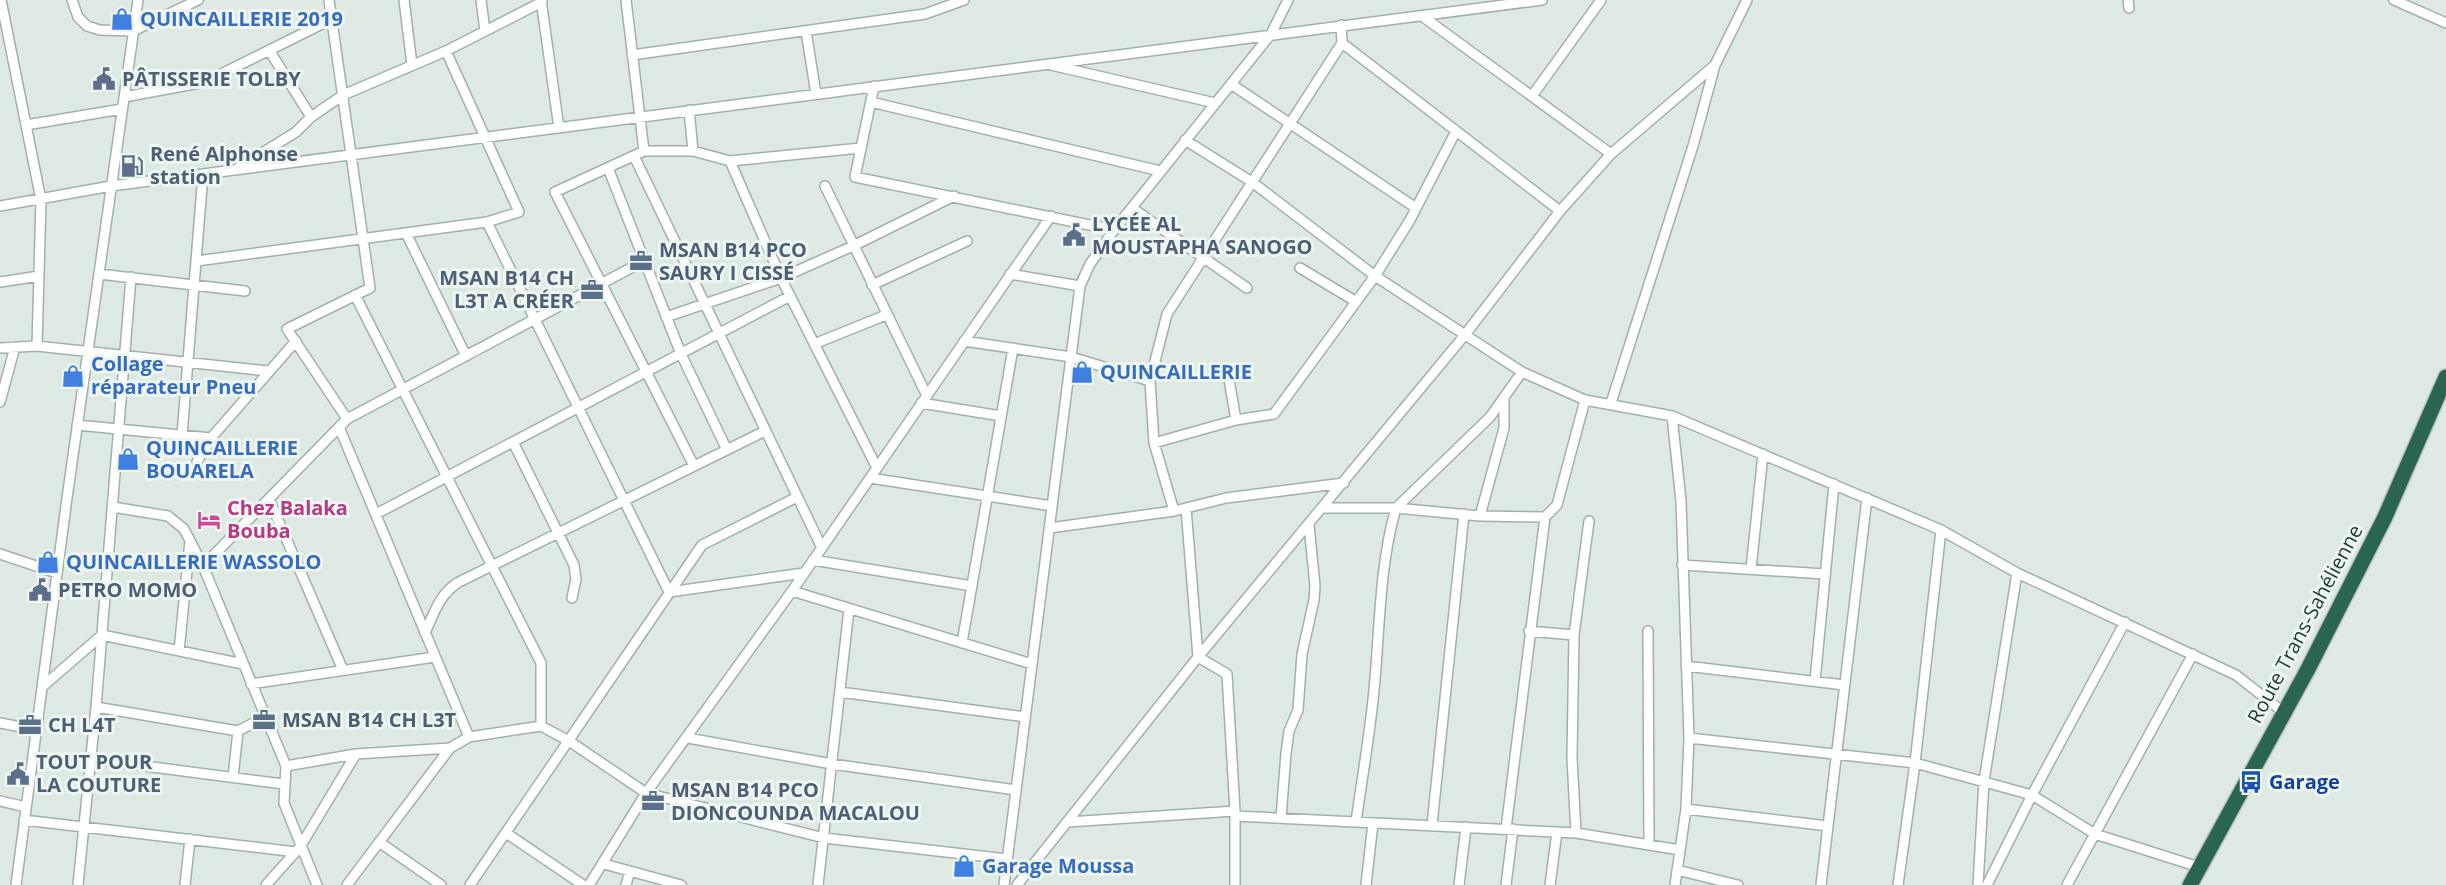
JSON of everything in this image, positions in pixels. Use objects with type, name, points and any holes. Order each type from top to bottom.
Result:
[{"type":"highway","name":"Route Trans-Sahélienne","points":[[2190,885],[2385,517],[2446,377]]},
{"type":"street","points":[[2,0],[40,200],[37,346]]},
{"type":"street","points":[[72,0],[78,17],[87,26],[100,30],[133,31],[198,0]]},
{"type":"street","points":[[16,885],[77,425],[138,0]]},
{"type":"street","points":[[329,0],[370,288],[287,329],[347,419]]},
{"type":"street","points":[[404,0],[412,65]]},
{"type":"street","points":[[481,0],[485,31]]},
{"type":"street","points":[[626,0],[645,151]]},
{"type":"street","points":[[633,55],[925,14],[964,0]]},
{"type":"street","points":[[1004,885],[1080,286],[1090,264],[1114,230],[1271,34],[1288,0]]},
{"type":"street","points":[[0,206],[111,186],[1542,0]]},
{"type":"street","points":[[1532,96],[1601,0]]},
{"type":"street","points":[[1611,403],[1693,146],[1715,65],[1747,0]]},
{"type":"street","points":[[2394,0],[2446,23]]},
{"type":"street","points":[[2419,0],[2421,11]]},
{"type":"street","points":[[234,170],[296,132],[311,117],[343,95],[446,51],[542,1],[559,128]]},
{"type":"street","points":[[1422,16],[1611,154]]},
{"type":"street","points":[[124,97],[205,82],[332,19]]},
{"type":"street","points":[[1174,511],[1154,443],[1150,381],[1167,314],[1342,43],[1341,26]]},
{"type":"street","points":[[806,31],[816,94]]},
{"type":"street","points":[[1342,43],[1560,211]]},
{"type":"street","points":[[269,50],[311,117]]},
{"type":"street","points":[[196,261],[487,222],[519,212],[446,51]]},
{"type":"street","points":[[1045,64],[1215,104]]},
{"type":"street","points":[[1017,885],[1198,657],[1464,336],[1560,211],[1611,154],[1715,65]]},
{"type":"street","points":[[1231,84],[1416,208]]},
{"type":"street","points":[[874,86],[855,177],[1114,230]]},
{"type":"street","points":[[871,102],[1160,171]]},
{"type":"street","points":[[26,125],[122,110]]},
{"type":"street","points":[[689,110],[693,151]]},
{"type":"street","points":[[1154,443],[1236,420],[1274,414],[1375,276],[1416,208],[1456,131]]},
{"type":"street","points":[[1185,140],[1252,182],[1375,276],[1522,372],[1585,400],[1611,403],[1671,416],[1941,530],[2016,573],[2236,675],[2283,712]]},
{"type":"street","points":[[694,466],[555,192],[645,151],[693,151],[730,161],[861,148]]},
{"type":"street","points":[[634,156],[822,548]]},
{"type":"street","points":[[730,161],[790,296],[877,468]]},
{"type":"street","points":[[608,168],[681,354],[726,450]]},
{"type":"street","points":[[182,435],[203,174]]},
{"type":"street","points":[[825,186],[924,399]]},
{"type":"street","points":[[666,317],[782,278],[954,196]]},
{"type":"street","points":[[1132,208],[1247,288]]},
{"type":"street","points":[[590,885],[646,794],[792,591],[1051,216]]},
{"type":"street","points":[[487,222],[669,592]]},
{"type":"street","points":[[406,233],[466,356]]},
{"type":"street","points":[[872,285],[967,241]]},
{"type":"street","points":[[203,566],[347,419],[644,261]]},
{"type":"street","points":[[1300,268],[1355,301]]},
{"type":"street","points":[[99,274],[245,291]]},
{"type":"street","points":[[1010,274],[1080,286]]},
{"type":"street","points":[[0,282],[39,276]]},
{"type":"street","points":[[78,885],[96,708],[131,277]]},
{"type":"street","points":[[356,295],[541,663],[541,726]]},
{"type":"street","points":[[376,514],[790,296]]},
{"type":"street","points":[[814,344],[886,315]]},
{"type":"street","points":[[197,462],[211,438],[296,341]]},
{"type":"street","points":[[964,341],[1071,357],[1150,381]]},
{"type":"street","points":[[0,348],[37,346],[87,354],[268,372]]},
{"type":"street","points":[[0,402],[15,347]]},
{"type":"street","points":[[962,643],[1013,348]]},
{"type":"street","points":[[1227,368],[1236,420]]},
{"type":"street","points":[[1356,822],[1374,690],[1378,619],[1390,528],[1396,508],[1490,417],[1522,372]]},
{"type":"street","points":[[1480,516],[1504,428],[1504,397]]},
{"type":"street","points":[[924,399],[1001,416]]},
{"type":"street","points":[[1506,885],[1529,631],[1545,517],[1557,505],[1585,400]]},
{"type":"street","points":[[1671,416],[1681,501],[1689,738],[1686,809],[1675,885]]},
{"type":"street","points":[[77,425],[211,438]]},
{"type":"street","points":[[339,427],[469,737]]},
{"type":"street","points":[[425,633],[449,588],[765,431]]},
{"type":"street","points":[[513,442],[576,571],[572,598]]},
{"type":"street","points":[[1751,570],[1763,454]]},
{"type":"street","points":[[870,478],[1052,506]]},
{"type":"street","points":[[1049,528],[1174,511],[1226,498],[1344,483]]},
{"type":"street","points":[[1815,681],[1834,484]]},
{"type":"street","points":[[470,885],[702,545],[797,497]]},
{"type":"street","points":[[1821,885],[1868,498]]},
{"type":"street","points":[[269,499],[343,670]]},
{"type":"street","points":[[112,507],[168,516],[180,524],[190,541],[203,566],[286,766],[283,784],[284,803],[298,849],[317,885]]},
{"type":"street","points":[[1186,508],[1198,657]]},
{"type":"street","points":[[1323,508],[1396,508],[1480,516],[1545,517]]},
{"type":"street","points":[[1432,825],[1464,514]]},
{"type":"street","points":[[1576,833],[1572,758],[1574,635],[1589,521]]},
{"type":"street","points":[[1281,818],[1289,731],[1298,710],[1302,654],[1315,593],[1309,525]]},
{"type":"street","points":[[1898,885],[1915,763],[1941,530]]},
{"type":"street","points":[[179,651],[190,541]]},
{"type":"street","points":[[0,554],[57,573]]},
{"type":"street","points":[[813,560],[972,586]]},
{"type":"street","points":[[1682,565],[1825,574]]},
{"type":"street","points":[[669,592],[804,573]]},
{"type":"street","points":[[1978,885],[1984,781],[2016,573]]},
{"type":"street","points":[[792,591],[1032,664]]},
{"type":"street","points":[[818,885],[849,609]]},
{"type":"street","points":[[1987,885],[2032,795],[2125,622]]},
{"type":"street","points":[[1529,631],[1574,635]]},
{"type":"street","points":[[1648,631],[1649,845]]},
{"type":"street","points":[[42,687],[102,635]]},
{"type":"street","points":[[102,635],[243,664]]},
{"type":"street","points":[[2067,885],[2193,654]]},
{"type":"street","points":[[251,684],[435,657]]},
{"type":"street","points":[[1198,657],[1227,674],[1235,813],[1235,885]]},
{"type":"street","points":[[1686,666],[1844,685]]},
{"type":"street","points":[[840,693],[1025,717]]},
{"type":"street","points":[[96,708],[238,731],[265,717]]},
{"type":"street","points":[[0,723],[36,730]]},
{"type":"street","points":[[347,885],[450,748],[469,737],[541,726],[569,741],[646,794],[824,838],[1007,859]]},
{"type":"street","points":[[233,777],[238,731]]},
{"type":"street","points":[[688,738],[832,764],[1016,790]]},
{"type":"street","points":[[1689,738],[1915,763],[2032,795],[2095,834],[2199,867]]},
{"type":"street","points":[[286,766],[356,754],[450,748]]},
{"type":"street","points":[[266,885],[298,849],[356,754]]},
{"type":"street","points":[[91,759],[283,784]]},
{"type":"street","points":[[0,801],[26,807]]},
{"type":"street","points":[[1686,809],[1828,826]]},
{"type":"street","points":[[1068,822],[1235,813],[1281,818],[1576,833],[1680,850]]},
{"type":"street","points":[[24,820],[298,849]]},
{"type":"street","points":[[1366,885],[1373,823]]},
{"type":"street","points":[[1459,885],[1466,827]]},
{"type":"street","points":[[1550,885],[1557,832]]},
{"type":"street","points":[[506,833],[583,885]]},
{"type":"street","points":[[185,885],[190,839]]},
{"type":"street","points":[[379,842],[441,885]]},
{"type":"street","points":[[604,864],[681,885]]},
{"type":"street","points":[[1677,870],[1738,885]]},
{"type":"street","points":[[626,885],[630,871]]},
{"type":"place","name":"QUINCAILLERIE 2019","points":[[122,19]]},
{"type":"place","name":"PÂTISSERIE TOLBY","points":[[104,79]]},
{"type":"place","name":"René Alphonse station","points":[[132,166]]},
{"type":"place","name":"LYCÉE AL MOUSTAPHA SANOGO","points":[[1074,235]]},
{"type":"place","name":"MSAN B14 PCO SAURY I CISSÉ","points":[[641,261]]},
{"type":"place","name":"MSAN B14 CH L3T A CRÉER","points":[[592,290]]},
{"type":"place","name":"QUINCAILLERIE","points":[[1082,372]]},
{"type":"place","name":"Collage réparateur Pneu","points":[[73,376]]},
{"type":"place","name":"QUINCAILLERIE BOUARELA","points":[[128,459]]},
{"type":"place","name":"Chez Balaka Bouba","points":[[209,520]]},
{"type":"place","name":"QUINCAILLERIE WASSOLO","points":[[48,562]]},
{"type":"place","name":"PETRO MOMO","points":[[40,590]]},
{"type":"place","name":"MSAN B14 CH L3T","points":[[264,720]]},
{"type":"place","name":"CH L4T","points":[[30,725]]},
{"type":"place","name":"TOUT POUR LA COUTURE","points":[[18,774]]},
{"type":"place","name":"Garage","points":[[2251,782]]},
{"type":"place","name":"MSAN B14 PCO DIONCOUNDA MACALOU","points":[[653,801]]},
{"type":"place","name":"Garage Moussa","points":[[964,866]]}]
